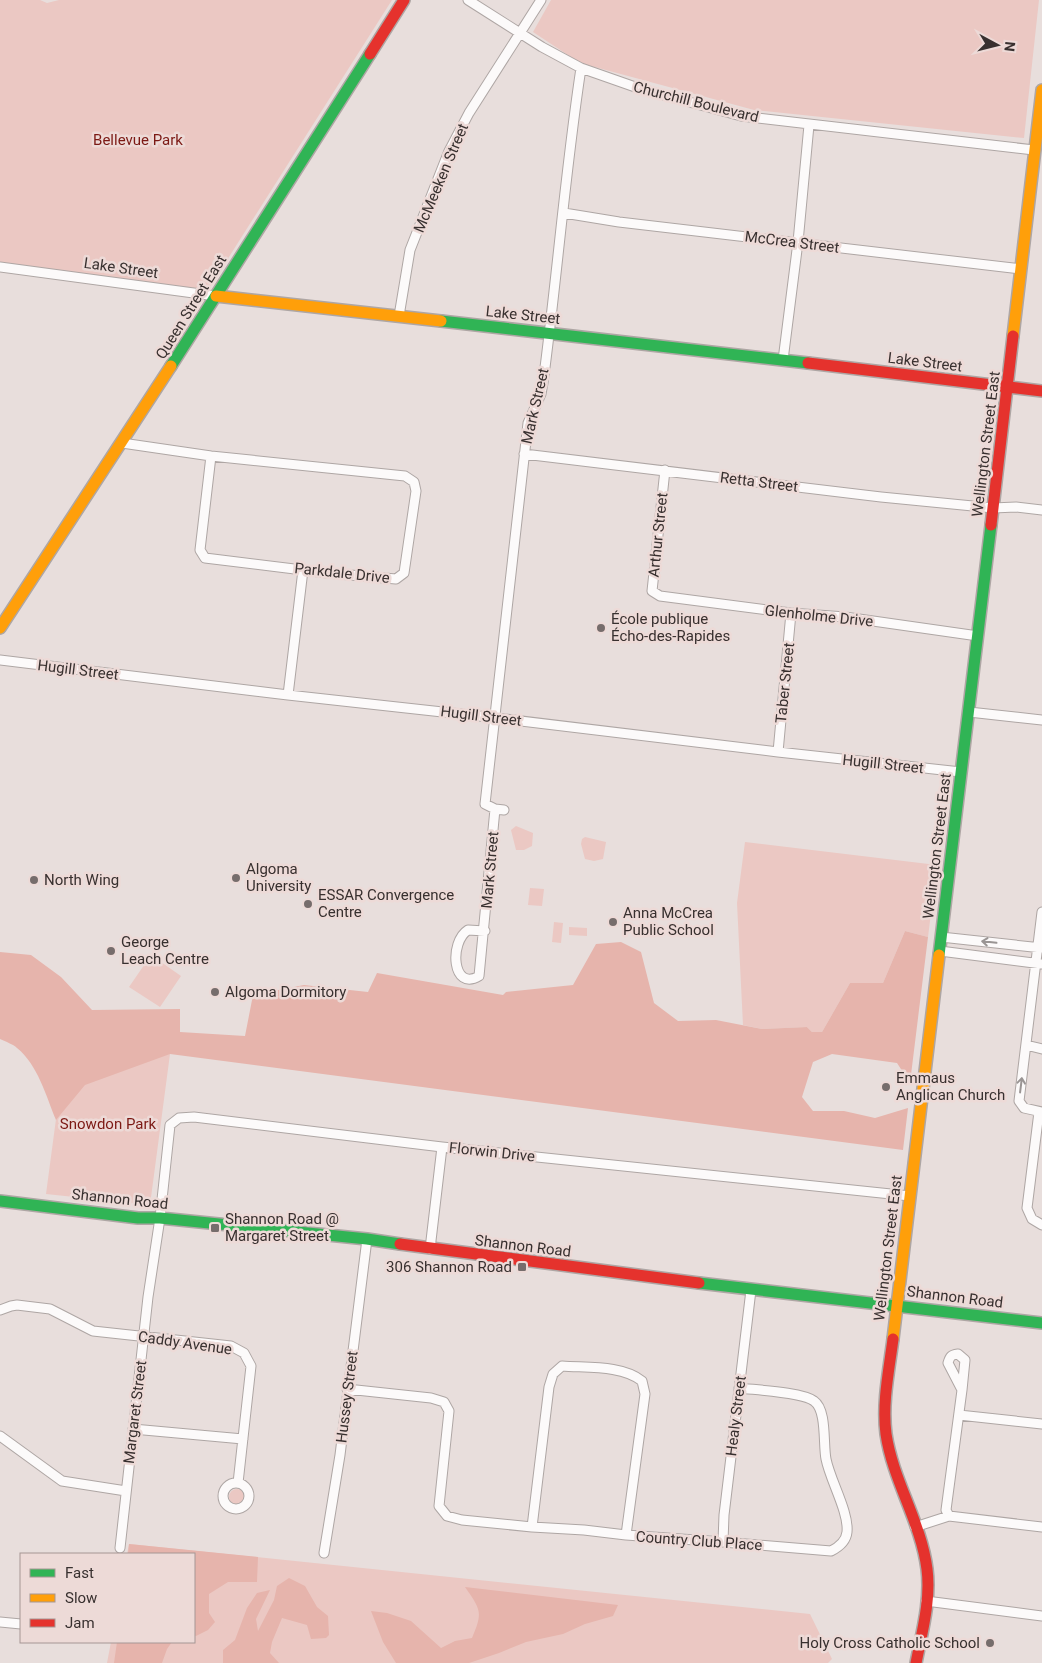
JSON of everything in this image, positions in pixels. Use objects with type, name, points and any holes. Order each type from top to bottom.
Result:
[{"type":"main road","name":"Queen Street East","points":[[0,628],[122,444],[404,0]]},
{"type":"main road","name":"Wellington Street East","points":[[916,1663],[928,1591],[927,1569],[915,1526],[895,1471],[888,1444],[884,1405],[969,712],[1042,90]]},
{"type":"main road","name":"Lake Street","points":[[216,296],[1042,391]]},
{"type":"main road","name":"Shannon Road","points":[[0,1201],[138,1218],[160,1218],[367,1239],[430,1249],[751,1290],[1042,1323]]},
{"type":"street","name":"Churchill Boulevard","points":[[468,0],[581,68],[638,88],[741,116],[1034,150]]},
{"type":"street","name":"McMeeken Street","points":[[399,316],[410,250],[449,151],[469,113],[541,0]]},
{"type":"street","name":"Mark Street","points":[[485,931],[468,930],[460,937],[455,964],[462,976],[471,978],[480,976],[500,810],[485,804],[528,423],[541,394],[564,213],[570,138],[581,68]]},
{"type":"street","points":[[783,360],[798,242],[809,125]]},
{"type":"street","name":"McCrea Street","points":[[564,213],[618,222],[1021,269]]},
{"type":"street","name":"Lake Street","points":[[0,267],[216,296]]},
{"type":"street","name":"Parkdale Drive","points":[[122,444],[211,456],[405,476],[414,482],[416,491],[404,574],[396,579],[205,558],[200,550],[211,456]]},
{"type":"street","name":"Retta Street","points":[[524,454],[881,497],[993,508],[1016,507],[1042,510]]},
{"type":"street","name":"Arthur Street","points":[[660,596],[652,591],[665,470]]},
{"type":"street","points":[[288,695],[302,570]]},
{"type":"street","name":"Glenholme Drive","points":[[660,596],[792,613],[845,617],[978,636]]},
{"type":"street","name":"Taber Street","points":[[778,752],[792,613]]},
{"type":"street","name":"Hugill Street","points":[[0,660],[961,772]]},
{"type":"street","points":[[969,712],[1042,720]]},
{"type":"street","points":[[1042,912],[1039,963],[1019,1101],[1024,1108],[1041,1112],[1027,1208],[1032,1220],[1042,1225]]},
{"type":"street","points":[[941,936],[1040,947]]},
{"type":"street","points":[[940,951],[1039,963]]},
{"type":"street","points":[[1026,1045],[1042,1049]]},
{"type":"street","name":"Florwin Drive","points":[[160,1218],[170,1125],[179,1118],[194,1117],[442,1147],[910,1196]]},
{"type":"street","points":[[430,1249],[442,1147]]},
{"type":"street","name":"Margaret Street","points":[[120,1548],[148,1297],[160,1218]]},
{"type":"street","name":"Hussey Street","points":[[324,1553],[340,1456],[367,1239]]},
{"type":"street","name":"Healy Street","points":[[723,1542],[724,1515],[751,1290]]},
{"type":"street","name":"Caddy Avenue","points":[[0,1310],[17,1305],[50,1309],[93,1331],[231,1346],[244,1353],[251,1366],[238,1483]]},
{"type":"street","points":[[532,1527],[549,1387],[554,1374],[562,1366],[608,1370],[634,1375],[642,1381],[645,1394],[626,1536]]},
{"type":"street","name":"Country Club Place","points":[[347,1389],[431,1398],[444,1402],[449,1411],[440,1506],[447,1516],[626,1536],[831,1551],[842,1545],[847,1532],[845,1516],[826,1459],[821,1412],[814,1401],[803,1396],[739,1388]]},
{"type":"street","points":[[949,1516],[946,1510],[962,1390]]},
{"type":"street","points":[[959,1415],[1042,1424]]},
{"type":"street","points":[[133,1428],[243,1439]]},
{"type":"street","points":[[0,1436],[62,1481],[126,1491]]},
{"type":"street","points":[[915,1526],[949,1516],[1042,1527]]},
{"type":"street","points":[[926,1601],[1042,1616]]},
{"type":"street","points":[[0,1622],[20,1624]]},
{"type":"green space","name":"Bellevue Park","points":[[0,0],[40,0],[47,3],[59,0],[392,0],[208,290],[0,269]]},
{"type":"green space","points":[[551,0],[1039,0],[1024,138],[754,110],[580,63],[533,32]]},
{"type":"green space","points":[[516,826],[533,833],[532,846],[524,850],[516,850],[511,830]]},
{"type":"green space","points":[[585,837],[606,842],[603,859],[594,861],[585,859],[581,844],[582,839]]},
{"type":"green space","points":[[745,842],[937,865],[928,937],[905,931],[883,983],[850,983],[822,1032],[812,1032],[807,1027],[762,1029],[743,1025],[737,903]]},
{"type":"green space","points":[[530,888],[544,889],[542,906],[528,905]]},
{"type":"green space","points":[[554,922],[563,923],[561,943],[552,942]]},
{"type":"green space","points":[[569,927],[587,928],[587,936],[569,935]]},
{"type":"green space","points":[[151,955],[181,976],[160,1007],[129,987]]},
{"type":"green space","name":"Snowdon Park","points":[[66,1044],[170,1054],[150,1205],[46,1194]]},
{"type":"green space","points":[[234,1489],[240,1489],[245,1494],[243,1503],[234,1505],[229,1500],[229,1494]]},
{"type":"green space","points":[[129,1544],[810,1614],[832,1659],[828,1663],[107,1663],[111,1643],[195,1643],[195,1553],[127,1553]]},
{"type":"shaded area","points":[[905,931],[928,937],[910,1083],[897,1063],[832,1054],[813,1062],[802,1097],[813,1111],[844,1111],[875,1118],[908,1108],[903,1150],[170,1054],[85,1085],[56,1120],[41,1081],[31,1063],[15,1047],[0,1039],[0,952],[31,955],[61,977],[92,1010],[180,1009],[180,1032],[245,1036],[253,995],[304,985],[368,992],[377,973],[503,995],[506,992],[573,985],[596,944],[621,942],[641,952],[654,1003],[678,1021],[716,1020],[762,1029],[807,1027],[812,1032],[822,1032],[850,983],[883,983]]},
{"type":"shaded area","points":[[129,1544],[258,1557],[257,1582],[228,1582],[209,1594],[209,1613],[215,1622],[208,1630],[196,1636],[195,1553],[128,1553]]},
{"type":"shaded area","points":[[289,1578],[305,1586],[317,1607],[328,1616],[329,1635],[326,1638],[311,1639],[307,1625],[282,1618],[272,1642],[270,1653],[279,1663],[223,1663],[223,1650],[235,1640],[247,1608],[257,1593],[270,1590],[256,1619],[258,1631],[274,1600],[277,1586]]},
{"type":"shaded area","points":[[465,1587],[618,1605],[613,1616],[585,1624],[563,1634],[526,1642],[469,1663],[396,1663],[383,1642],[371,1611],[387,1613],[411,1621],[441,1648],[455,1641],[472,1638],[476,1629],[479,1611]]},
{"type":"shaded area","points":[[117,1643],[171,1643],[162,1663],[114,1663]]},
{"type":"traffic: fast","points":[[171,366],[370,54]]},
{"type":"traffic: fast","points":[[441,321],[808,363]]},
{"type":"traffic: fast","points":[[939,955],[991,525]]},
{"type":"traffic: fast","points":[[0,1201],[138,1218],[160,1218],[400,1244]]},
{"type":"traffic: fast","points":[[699,1283],[1042,1323]]},
{"type":"traffic: slow","points":[[1013,336],[1042,90]]},
{"type":"traffic: slow","points":[[216,296],[441,321]]},
{"type":"traffic: slow","points":[[0,628],[171,366]]},
{"type":"traffic: slow","points":[[893,1339],[939,955]]},
{"type":"traffic: jam","points":[[370,54],[404,0]]},
{"type":"traffic: jam","points":[[991,525],[1013,336]]},
{"type":"traffic: jam","points":[[808,363],[1042,391]]},
{"type":"traffic: jam","points":[[400,1244],[699,1283]]},
{"type":"traffic: jam","points":[[893,1339],[885,1398],[886,1434],[895,1468],[924,1552],[928,1581],[925,1616],[916,1663]]},
{"type":"place","name":"École publique Écho-des-Rapides","points":[[601,628]]},
{"type":"place","name":"Algoma University","points":[[236,878]]},
{"type":"place","name":"North Wing","points":[[34,880]]},
{"type":"place","name":"ESSAR Convergence Centre","points":[[308,904]]},
{"type":"place","name":"Anna McCrea Public School","points":[[613,922]]},
{"type":"place","name":"George Leach Centre","points":[[111,951]]},
{"type":"place","name":"Algoma Dormitory","points":[[215,992]]},
{"type":"place","name":"Emmaus Anglican Church","points":[[886,1087]]},
{"type":"place","name":"Shannon Road @ Margaret Street","points":[[215,1228]]},
{"type":"place","name":"306 Shannon Road","points":[[522,1267]]},
{"type":"place","name":"Holy Cross Catholic School","points":[[990,1643]]}]
